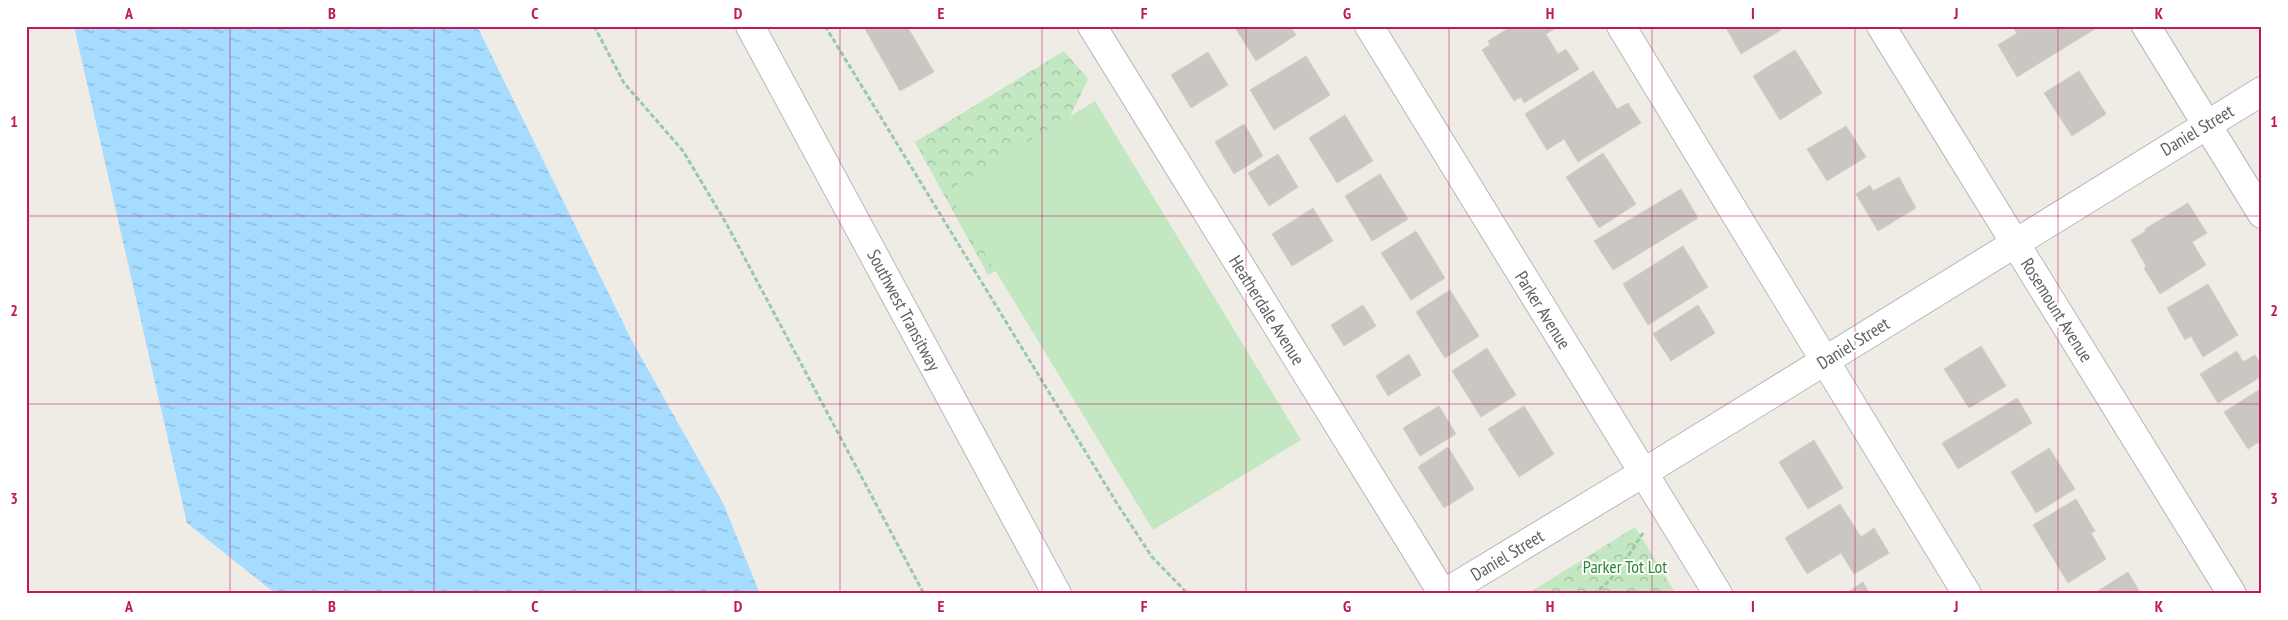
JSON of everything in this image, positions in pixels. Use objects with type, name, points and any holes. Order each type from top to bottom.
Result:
[{"type":"street","name":"Southwest Transitway","points":[[750,26],[1057,594]]},
{"type":"street","name":"Heatherdale Avenue","points":[[1092,26],[1443,594]]},
{"type":"street","name":"Parker Avenue","points":[[1369,26],[1718,594]]},
{"type":"street","points":[[1621,26],[1967,594]]},
{"type":"street","name":"Rosemount Avenue","points":[[1881,26],[2232,594]]},
{"type":"street","points":[[2146,26],[2262,214]]},
{"type":"street","name":"Daniel Street","points":[[1443,594],[1824,362],[2262,91]]},
{"type":"path","points":[[594,26],[624,83],[683,151],[726,223],[924,594]]},
{"type":"path","points":[[824,26],[1118,505],[1152,557],[1188,594]]},
{"type":"path","points":[[1593,594],[1601,588],[1618,568],[1646,529]]},
{"type":"green space","points":[[1064,51],[1088,79],[1034,192],[1044,248],[988,275],[915,142]]},
{"type":"green space","points":[[1095,101],[1301,440],[1153,530],[947,191]]},
{"type":"green space","name":"Parker Tot Lot","points":[[1635,527],[1676,594],[1527,594]]},
{"type":"water","points":[[74,26],[477,26],[632,341],[723,503],[760,594],[276,594],[187,523]]},
{"type":"building","points":[[865,26],[907,26],[934,72],[900,91]]},
{"type":"building","points":[[1234,26],[1290,26],[1296,35],[1256,61]]},
{"type":"building","points":[[1512,26],[1559,26],[1546,34],[1558,54],[1566,49],[1579,69],[1524,103],[1521,97],[1514,101],[1482,50],[1490,45],[1488,41]]},
{"type":"building","points":[[1725,26],[1778,26],[1781,30],[1741,54]]},
{"type":"building","points":[[2012,26],[2098,27],[2017,77],[1998,45],[2017,33]]},
{"type":"building","points":[[1795,50],[1822,93],[1780,120],[1753,76]]},
{"type":"building","points":[[1208,52],[1228,85],[1191,108],[1171,75]]},
{"type":"building","points":[[1306,56],[1330,95],[1274,130],[1250,90]]},
{"type":"building","points":[[1593,71],[1617,109],[1628,103],[1641,123],[1578,162],[1564,139],[1547,150],[1525,114]]},
{"type":"building","points":[[2079,71],[2106,114],[2072,136],[2044,93]]},
{"type":"building","points":[[1345,115],[1373,161],[1337,183],[1309,138]]},
{"type":"building","points":[[1244,124],[1263,156],[1234,174],[1215,142]]},
{"type":"building","points":[[1846,126],[1866,157],[1827,181],[1807,149]]},
{"type":"building","points":[[1603,153],[1636,204],[1599,228],[1566,177]]},
{"type":"building","points":[[1278,154],[1298,187],[1269,206],[1248,173]]},
{"type":"building","points":[[1380,174],[1408,219],[1372,241],[1345,196]]},
{"type":"building","points":[[1899,177],[1916,208],[1878,231],[1856,194],[1870,185],[1873,191]]},
{"type":"building","points":[[1681,189],[1698,218],[1613,270],[1594,241]]},
{"type":"building","points":[[2188,203],[2207,233],[2192,242],[2206,265],[2160,294],[2144,268],[2146,266],[2131,240],[2146,231],[2145,229]]},
{"type":"building","points":[[1313,208],[1333,241],[1292,266],[1272,234]]},
{"type":"building","points":[[1416,231],[1445,278],[1411,300],[1381,253]]},
{"type":"building","points":[[1683,246],[1708,287],[1648,325],[1623,284]]},
{"type":"building","points":[[2208,284],[2238,335],[2203,357],[2191,336],[2185,340],[2167,308]]},
{"type":"building","points":[[1450,290],[1479,336],[1445,358],[1416,312]]},
{"type":"building","points":[[1363,305],[1376,326],[1344,346],[1331,325]]},
{"type":"building","points":[[1698,305],[1715,333],[1671,361],[1653,334]]},
{"type":"building","points":[[1981,346],[2006,386],[1969,408],[1944,369]]},
{"type":"building","points":[[1487,348],[1516,395],[1481,417],[1452,371]]},
{"type":"building","points":[[2237,351],[2243,362],[2255,355],[2262,366],[2262,376],[2218,403],[2200,374]]},
{"type":"building","points":[[1409,354],[1421,375],[1388,396],[1376,376]]},
{"type":"building","points":[[2262,388],[2262,440],[2248,449],[2224,412]]},
{"type":"building","points":[[2017,398],[2032,423],[1958,469],[1942,443]]},
{"type":"building","points":[[1439,406],[1456,434],[1420,456],[1403,428]]},
{"type":"building","points":[[1524,406],[1554,454],[1519,477],[1488,429]]},
{"type":"building","points":[[1814,440],[1843,488],[1808,509],[1779,462]]},
{"type":"building","points":[[1448,447],[1474,489],[1444,508],[1418,467]]},
{"type":"building","points":[[2049,448],[2075,489],[2036,513],[2011,472]]},
{"type":"building","points":[[2076,499],[2095,531],[2091,533],[2106,559],[2068,583],[2033,525]]},
{"type":"building","points":[[1840,504],[1861,537],[1874,528],[1889,553],[1854,574],[1841,553],[1807,574],[1785,538]]},
{"type":"building","points":[[2128,572],[2141,594],[2093,594]]},
{"type":"building","points":[[1863,582],[1870,594],[1845,594]]}]
